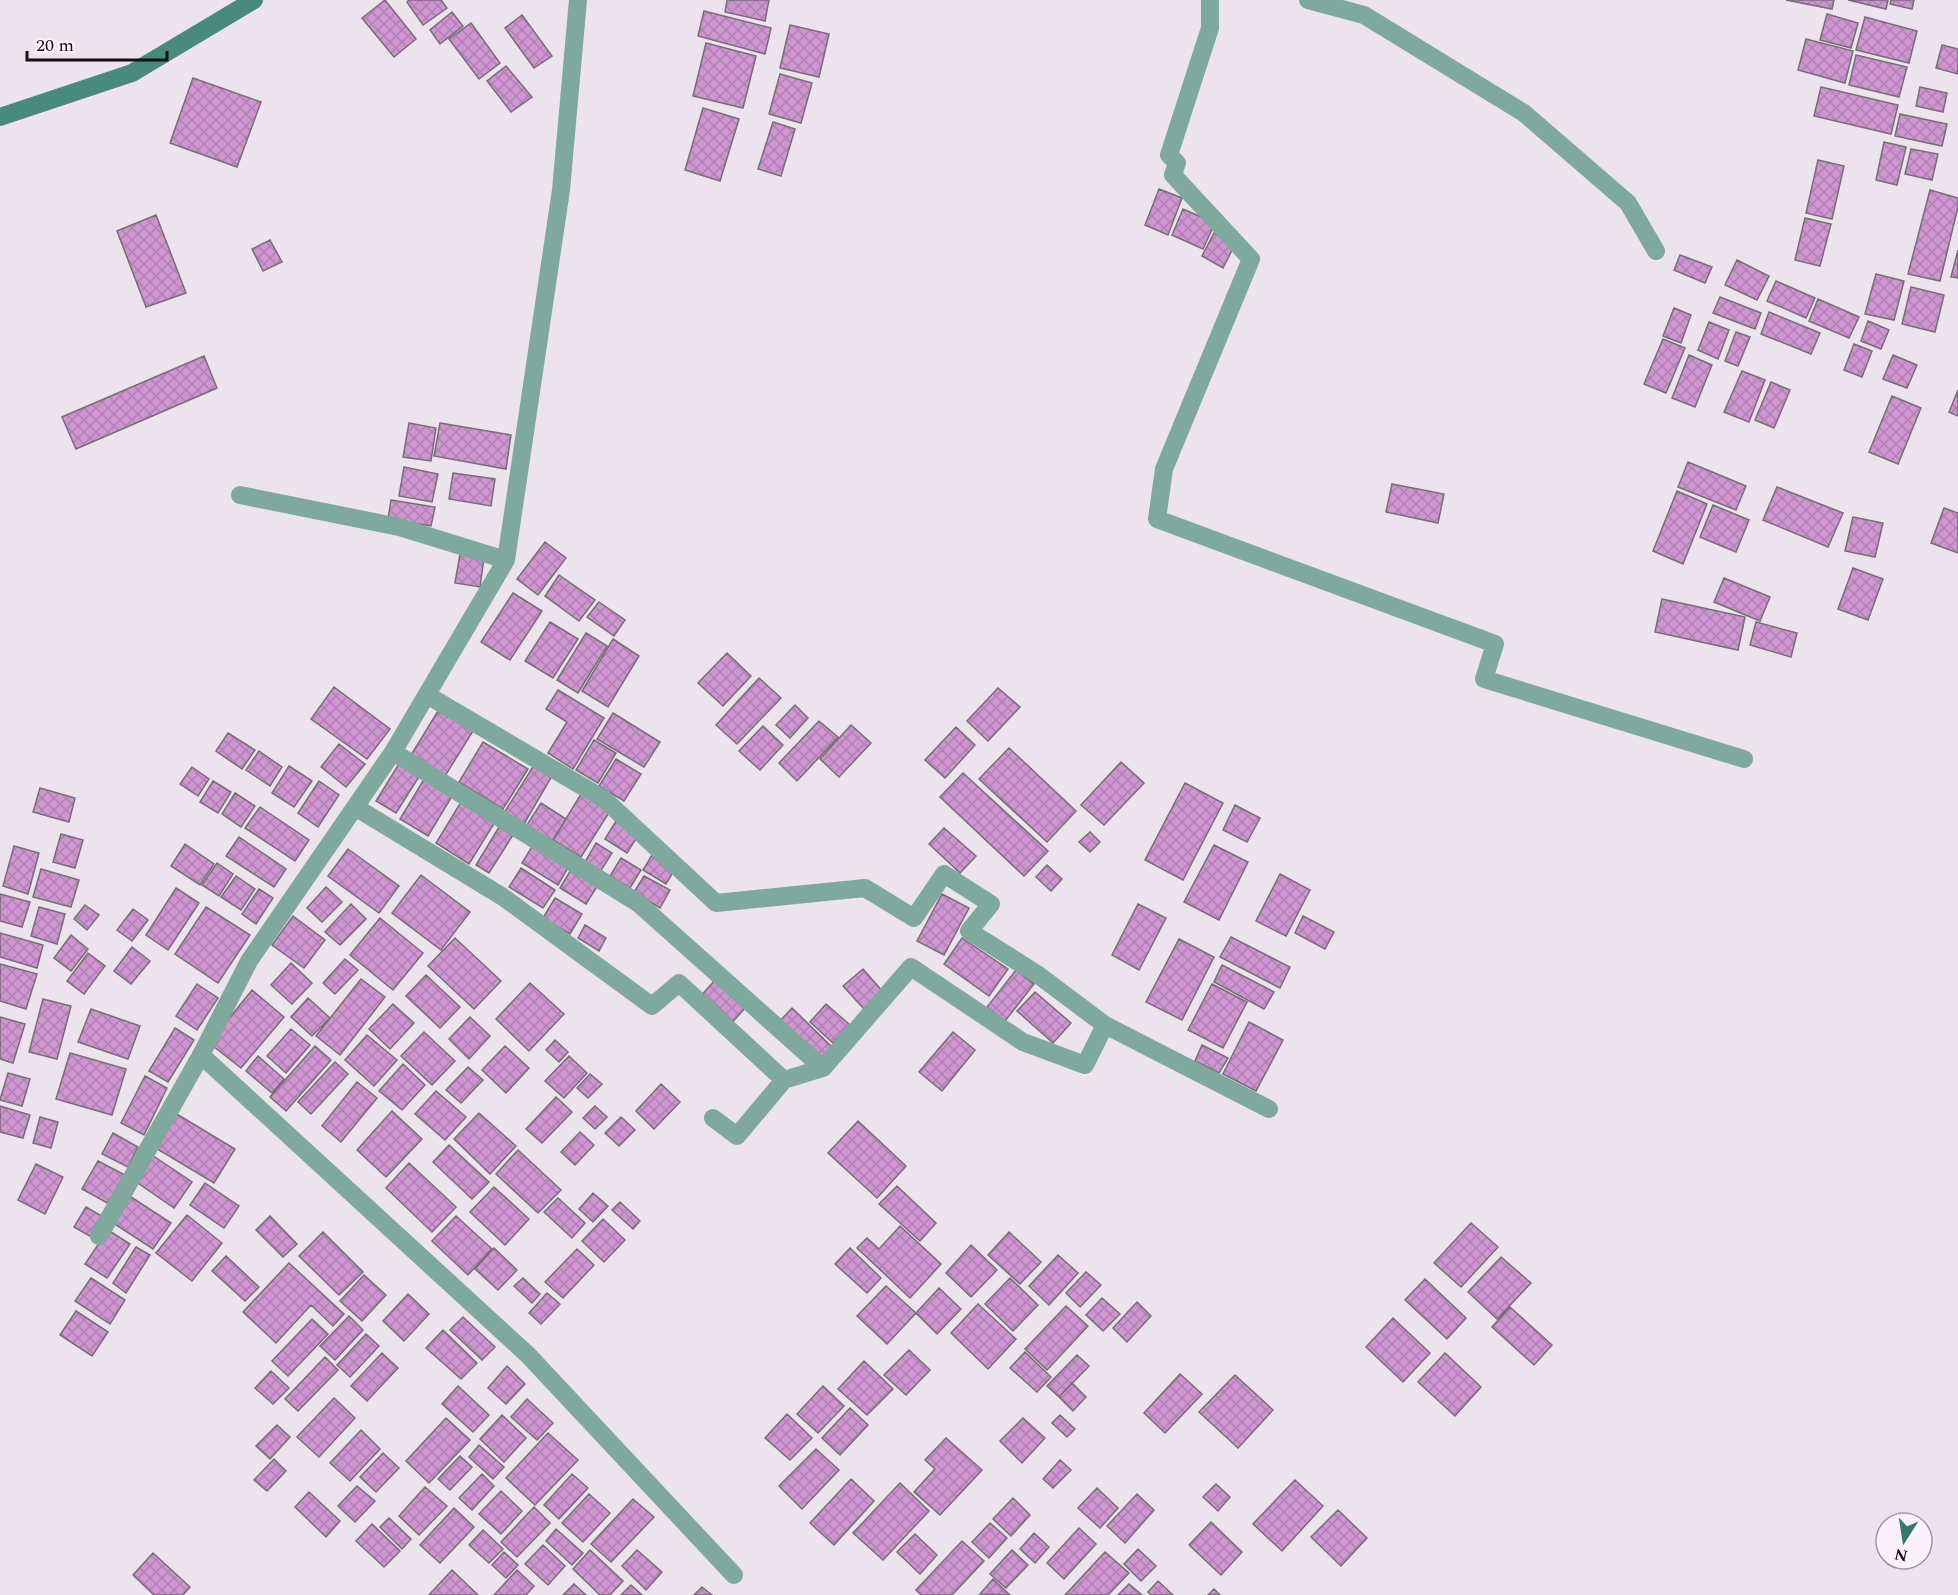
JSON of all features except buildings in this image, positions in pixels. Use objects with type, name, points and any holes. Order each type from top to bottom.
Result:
[{"type":"street","points":[[0,117],[132,74],[254,0]]},
{"type":"street","points":[[99,1236],[201,1055],[249,961],[393,752],[506,560],[561,190],[578,0]]},
{"type":"street","points":[[1210,0],[1210,28],[1169,155],[1177,163],[1173,175],[1251,259],[1164,469],[1158,519],[1495,644],[1484,680],[1744,759]]},
{"type":"street","points":[[1308,0],[1364,15],[1524,113],[1628,203],[1656,251]]},
{"type":"street","points":[[240,495],[399,528],[506,560]]},
{"type":"street","points":[[427,695],[604,799],[716,903],[865,888],[914,918],[944,874],[991,904],[969,931],[1037,974],[1105,1024],[1269,1109]]},
{"type":"street","points":[[393,752],[638,903],[823,1068]]},
{"type":"street","points":[[355,807],[503,897],[652,1006],[679,983],[784,1080]]},
{"type":"street","points":[[713,1118],[737,1136],[784,1080],[823,1068],[911,967],[1023,1042],[1085,1065],[1105,1024]]},
{"type":"street","points":[[201,1055],[528,1355],[734,1575]]}]
